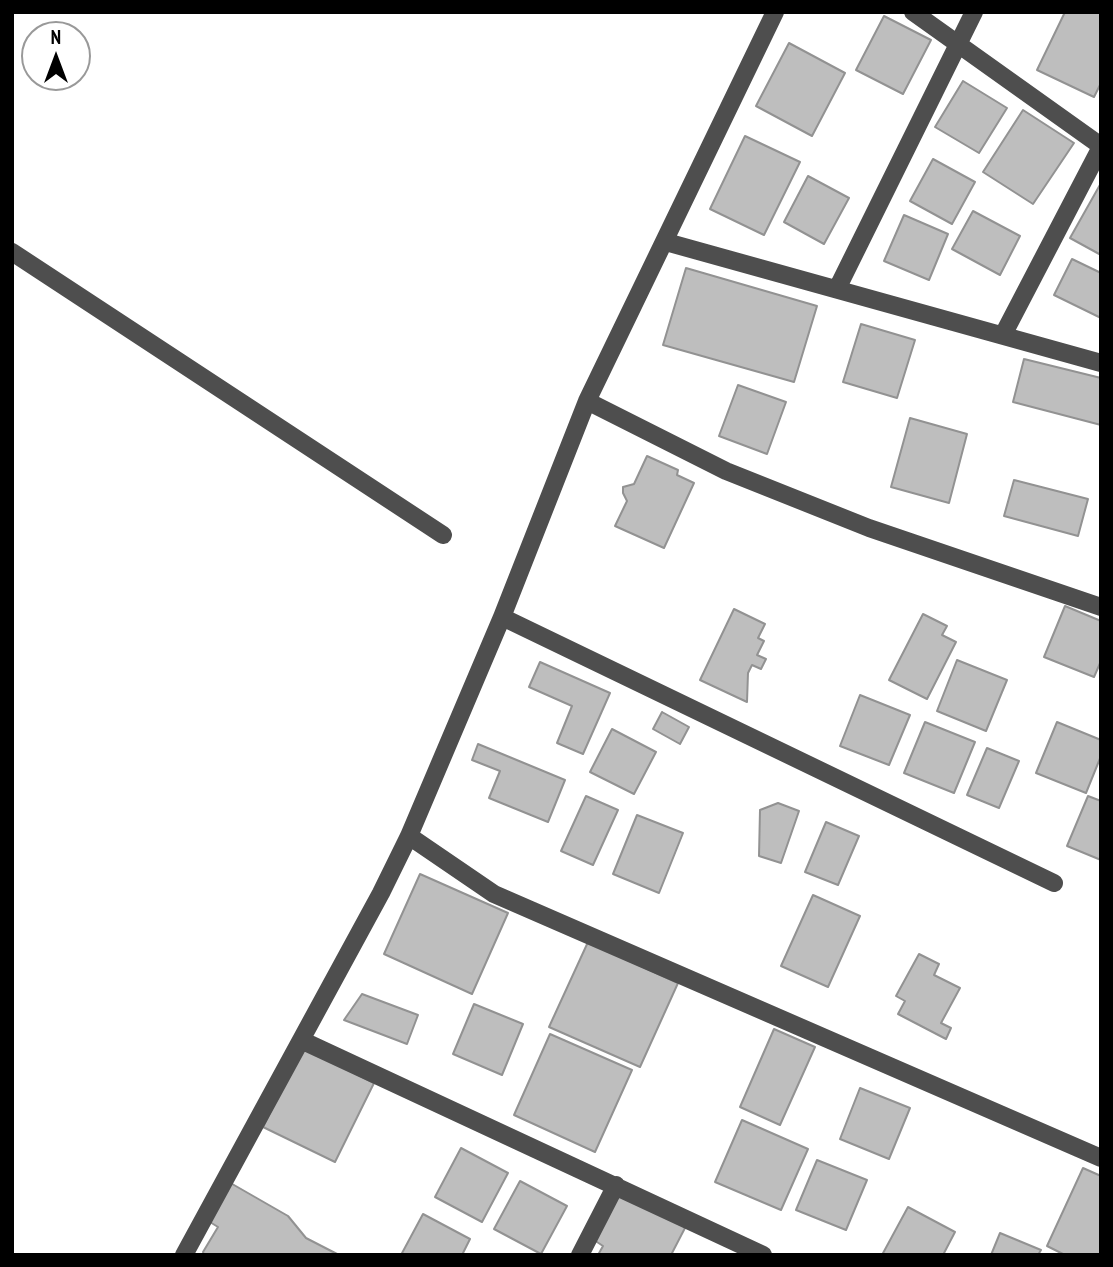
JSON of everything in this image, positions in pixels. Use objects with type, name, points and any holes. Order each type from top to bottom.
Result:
[{"type":"street","points":[[184,1255],[409,836],[502,617],[587,401],[775,12]]},
{"type":"street","points":[[913,12],[1101,147],[1003,335]]},
{"type":"street","points":[[837,289],[974,12]]},
{"type":"street","points":[[666,242],[1101,363]]},
{"type":"street","points":[[12,252],[443,535]]},
{"type":"street","points":[[587,401],[726,471],[869,528],[1101,607]]},
{"type":"street","points":[[502,617],[1054,883]]},
{"type":"street","points":[[409,836],[494,894],[1101,1158]]},
{"type":"street","points":[[301,1040],[616,1185],[733,1248],[763,1255]]},
{"type":"street","points":[[580,1255],[616,1185]]},
{"type":"building","points":[[1065,12],[1101,13],[1101,83],[1094,97],[1037,70]]},
{"type":"building","points":[[884,16],[931,40],[903,94],[856,70]]},
{"type":"building","points":[[789,43],[845,73],[812,136],[756,106]]},
{"type":"building","points":[[963,81],[1007,108],[979,153],[935,127]]},
{"type":"building","points":[[1023,110],[1074,143],[1033,204],[983,172]]},
{"type":"building","points":[[745,136],[800,162],[764,235],[710,209]]},
{"type":"building","points":[[933,159],[975,182],[952,224],[910,201]]},
{"type":"building","points":[[808,176],[849,198],[824,244],[784,222]]},
{"type":"building","points":[[1101,183],[1101,255],[1070,238]]},
{"type":"building","points":[[973,211],[1020,236],[1000,275],[952,249]]},
{"type":"building","points":[[904,215],[948,234],[929,280],[884,261]]},
{"type":"building","points":[[1072,259],[1101,273],[1101,318],[1054,295]]},
{"type":"building","points":[[686,268],[817,306],[794,382],[663,345]]},
{"type":"building","points":[[861,324],[915,340],[897,398],[843,382]]},
{"type":"building","points":[[1024,359],[1101,378],[1101,425],[1013,402]]},
{"type":"building","points":[[738,385],[786,402],[767,454],[719,436]]},
{"type":"building","points":[[910,418],[967,434],[949,503],[891,487]]},
{"type":"building","points":[[647,456],[678,470],[677,475],[694,483],[664,548],[615,526],[627,501],[623,487],[634,484]]},
{"type":"building","points":[[1014,480],[1088,499],[1078,536],[1004,516]]},
{"type":"building","points":[[1065,606],[1101,621],[1101,661],[1094,677],[1044,657]]},
{"type":"building","points":[[734,609],[765,624],[758,638],[764,641],[757,655],[766,659],[761,669],[752,665],[748,673],[747,702],[700,680]]},
{"type":"building","points":[[923,614],[947,626],[942,635],[956,642],[927,699],[889,680]]},
{"type":"building","points":[[957,660],[1007,680],[986,731],[937,711]]},
{"type":"building","points":[[540,662],[610,693],[583,754],[557,743],[572,706],[529,687]]},
{"type":"building","points":[[860,695],[910,715],[889,765],[840,746]]},
{"type":"building","points":[[662,712],[689,727],[680,744],[653,729]]},
{"type":"building","points":[[925,722],[975,742],[954,793],[904,773]]},
{"type":"building","points":[[1057,722],[1101,740],[1101,756],[1086,793],[1036,773]]},
{"type":"building","points":[[612,729],[656,752],[634,794],[590,772]]},
{"type":"building","points":[[478,744],[565,780],[548,822],[489,798],[500,771],[472,760]]},
{"type":"building","points":[[987,748],[1019,761],[999,808],[967,795]]},
{"type":"building","points":[[586,796],[618,810],[593,865],[561,851]]},
{"type":"building","points":[[1088,796],[1101,801],[1101,860],[1067,846]]},
{"type":"building","points":[[778,803],[799,811],[781,863],[759,856],[760,810]]},
{"type":"building","points":[[637,815],[683,833],[659,893],[613,874]]},
{"type":"building","points":[[826,822],[859,836],[838,885],[805,872]]},
{"type":"building","points":[[420,874],[508,913],[472,994],[384,954]]},
{"type":"building","points":[[813,895],[860,916],[828,987],[781,966]]},
{"type":"building","points":[[588,942],[678,983],[640,1067],[549,1027]]},
{"type":"building","points":[[919,954],[939,964],[934,975],[960,988],[941,1023],[951,1028],[946,1039],[898,1014],[905,1001],[896,996]]},
{"type":"building","points":[[362,994],[418,1015],[407,1044],[344,1020]]},
{"type":"building","points":[[474,1004],[523,1024],[502,1075],[453,1054]]},
{"type":"building","points":[[774,1029],[815,1047],[780,1125],[740,1107]]},
{"type":"building","points":[[550,1034],[632,1070],[595,1152],[514,1115]]},
{"type":"building","points":[[302,1047],[374,1083],[335,1162],[263,1127]]},
{"type":"building","points":[[860,1088],[910,1108],[889,1159],[840,1139]]},
{"type":"building","points":[[742,1120],[808,1149],[781,1210],[715,1182]]},
{"type":"building","points":[[461,1148],[508,1173],[482,1222],[435,1197]]},
{"type":"building","points":[[817,1160],[867,1180],[846,1230],[796,1210]]},
{"type":"building","points":[[1083,1168],[1101,1176],[1101,1255],[1065,1255],[1047,1246]]},
{"type":"building","points":[[227,1181],[288,1216],[306,1238],[339,1255],[204,1255],[203,1252],[218,1227],[205,1219]]},
{"type":"building","points":[[520,1181],[567,1206],[541,1254],[494,1229]]},
{"type":"building","points":[[617,1194],[686,1226],[671,1255],[598,1255],[603,1246],[594,1240]]},
{"type":"building","points":[[908,1207],[955,1232],[943,1255],[882,1255]]},
{"type":"building","points":[[423,1214],[470,1239],[462,1255],[401,1255]]},
{"type":"building","points":[[1000,1233],[1041,1250],[1038,1255],[991,1255]]}]
